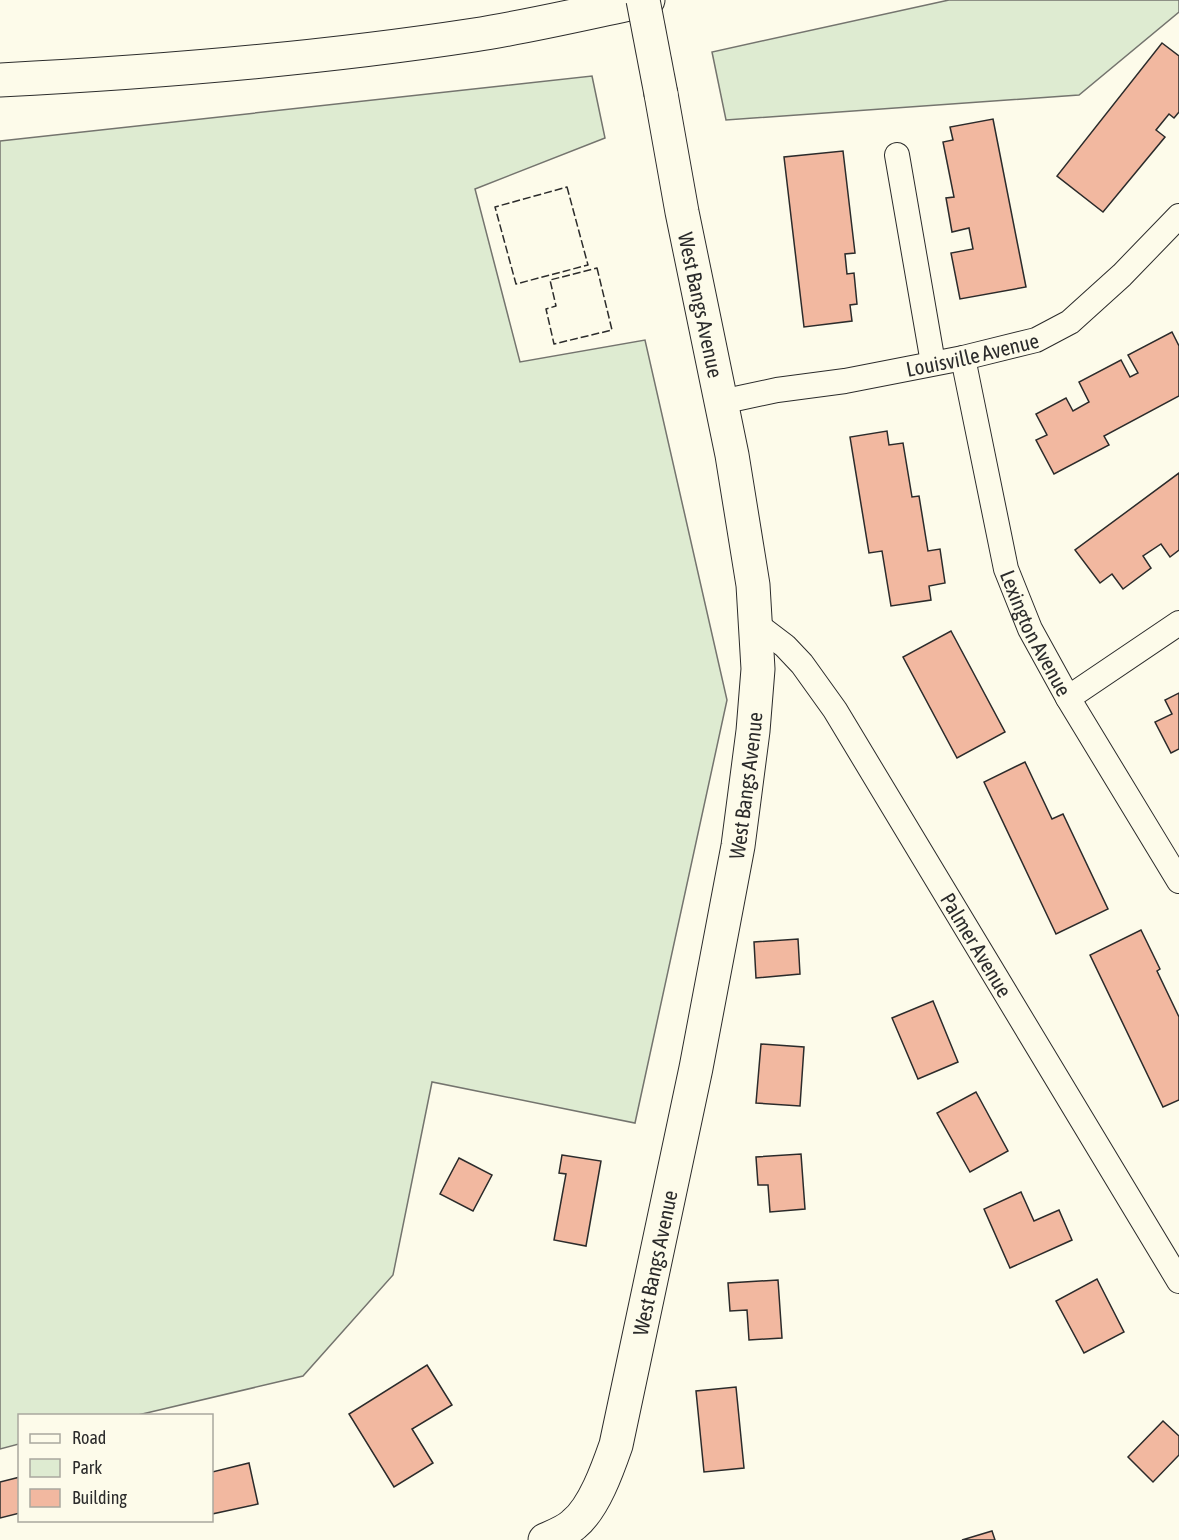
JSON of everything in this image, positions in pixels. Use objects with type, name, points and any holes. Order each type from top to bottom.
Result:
[{"type":"main road","points":[[0,80],[116,74],[345,53],[477,34],[645,0]]},
{"type":"main road","name":"West Bangs Avenue","points":[[545,1540],[580,1532],[605,1477],[616,1445],[696,1068],[738,846],[753,732],[758,669],[751,573],[721,402],[682,212],[645,0]]},
{"type":"street","points":[[897,155],[933,363]]},
{"type":"street","name":"Louisville Avenue","points":[[721,402],[963,358],[1036,340],[1070,322],[1122,275],[1179,216]]},
{"type":"street","name":"Lexington Avenue","points":[[963,358],[1006,569],[1030,629],[1068,698],[1179,881]]},
{"type":"street","points":[[1068,698],[1179,623]]},
{"type":"street","name":"Palmer Avenue","points":[[756,624],[802,664],[835,710],[1179,1281]]},
{"type":"green space","points":[[949,0],[1179,0],[1179,12],[1079,95],[726,120],[712,52]]},
{"type":"green space","points":[[592,76],[605,138],[475,189],[520,362],[645,340],[727,700],[635,1123],[432,1082],[393,1275],[303,1376],[142,1414],[18,1414],[18,1444],[0,1449],[0,141]]},
{"type":"building","points":[[1162,43],[1179,56],[1179,112],[1174,118],[1169,114],[1156,130],[1165,137],[1103,212],[1057,176]]},
{"type":"building","points":[[993,119],[1026,287],[960,299],[951,253],[973,249],[969,228],[952,232],[946,198],[954,197],[943,142],[953,140],[950,127]]},
{"type":"building","points":[[843,151],[855,253],[845,254],[847,274],[854,273],[857,304],[850,305],[852,321],[804,327],[784,157]]},
{"type":"building","points":[[1172,332],[1179,346],[1179,396],[1104,436],[1109,445],[1054,474],[1036,440],[1047,435],[1036,414],[1066,398],[1073,411],[1089,402],[1079,382],[1121,360],[1130,377],[1138,373],[1128,355]]},
{"type":"building","points":[[887,431],[889,445],[903,443],[912,497],[919,496],[928,551],[940,549],[945,583],[929,586],[931,600],[891,606],[882,551],[869,553],[850,437]]},
{"type":"building","points":[[1179,473],[1179,550],[1170,557],[1161,544],[1143,556],[1151,568],[1123,589],[1112,574],[1100,583],[1075,550]]},
{"type":"building","points":[[951,631],[1005,732],[957,758],[903,657]]},
{"type":"building","points":[[1179,693],[1179,749],[1171,753],[1155,722],[1172,714],[1165,700]]},
{"type":"building","points":[[1025,762],[1052,819],[1063,814],[1108,909],[1056,934],[984,782]]},
{"type":"building","points":[[1141,930],[1160,969],[1157,971],[1179,1017],[1179,1100],[1163,1107],[1090,955]]},
{"type":"building","points":[[798,939],[800,974],[756,978],[754,942]]},
{"type":"building","points":[[933,1001],[958,1062],[918,1079],[892,1018]]},
{"type":"building","points":[[761,1044],[804,1047],[800,1106],[756,1103]]},
{"type":"building","points":[[976,1092],[1008,1151],[970,1172],[937,1113]]},
{"type":"building","points":[[801,1154],[805,1209],[770,1212],[768,1185],[758,1185],[756,1157]]},
{"type":"building","points":[[562,1155],[601,1161],[586,1246],[554,1240],[566,1174],[559,1173]]},
{"type":"building","points":[[459,1158],[492,1175],[473,1211],[440,1194]]},
{"type":"building","points":[[1021,1192],[1034,1221],[1059,1210],[1072,1240],[1010,1268],[984,1209]]},
{"type":"building","points":[[1097,1279],[1124,1332],[1084,1353],[1056,1301]]},
{"type":"building","points":[[778,1280],[782,1338],[749,1340],[747,1310],[730,1311],[728,1283]]},
{"type":"building","points":[[427,1365],[452,1405],[412,1429],[433,1463],[394,1487],[349,1414]]},
{"type":"building","points":[[736,1387],[744,1468],[704,1472],[696,1391]]},
{"type":"building","points":[[1163,1421],[1179,1436],[1179,1455],[1153,1482],[1128,1457]]},
{"type":"building","points":[[249,1463],[258,1504],[213,1514],[213,1472]]},
{"type":"building","points":[[18,1478],[18,1514],[0,1518],[0,1482]]},
{"type":"building","points":[[992,1531],[995,1540],[962,1540]]},
{"type":"fence","points":[[567,187],[588,265],[516,284],[495,207],[567,187]]},
{"type":"fence","points":[[597,268],[612,330],[554,344],[546,309],[556,306],[550,280],[597,268]]}]
